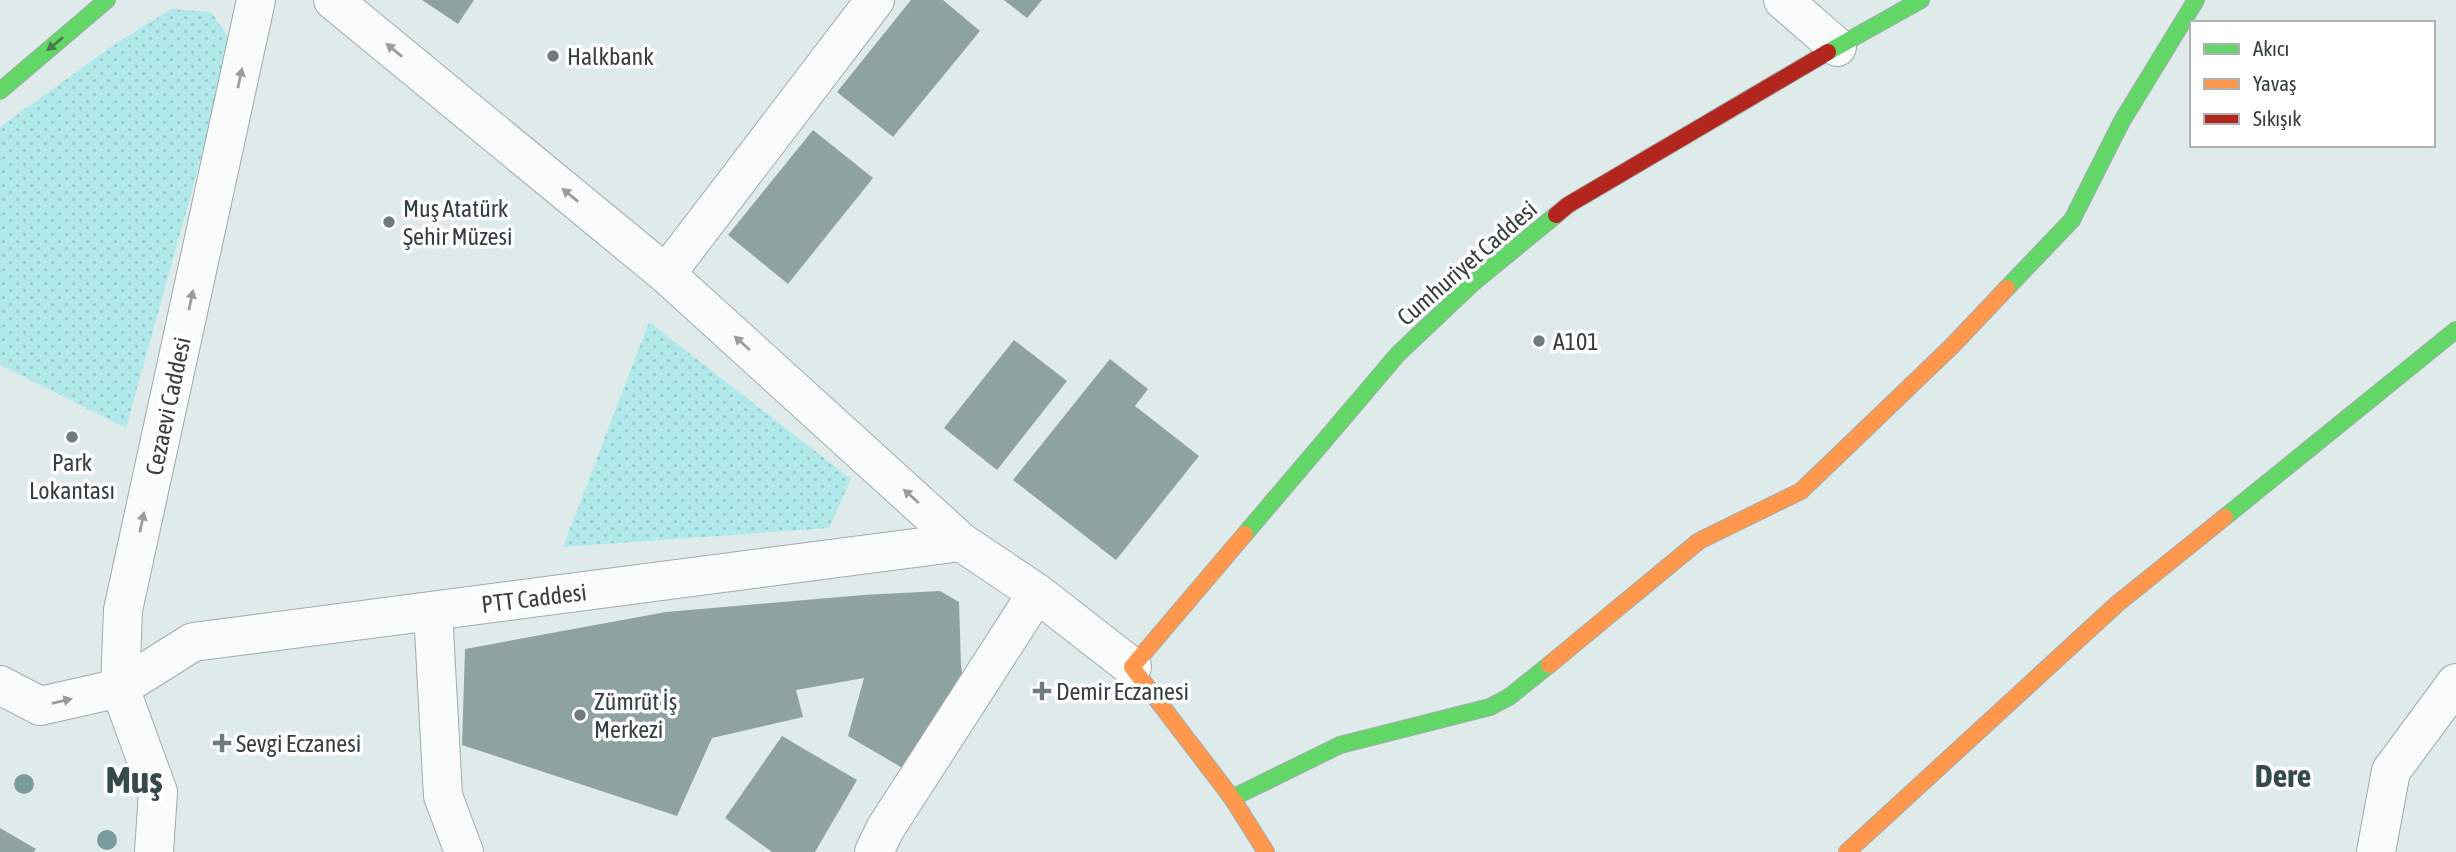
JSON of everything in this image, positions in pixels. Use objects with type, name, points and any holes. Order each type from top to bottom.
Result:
[{"type":"street","points":[[0,91],[107,0]]},
{"type":"street","name":"Cezaevi Caddesi","points":[[120,688],[123,610],[256,0]]},
{"type":"street","points":[[332,0],[666,274],[961,542],[1037,593],[1132,667],[1232,798],[1266,852]]},
{"type":"street","points":[[666,274],[875,0]]},
{"type":"street","points":[[1783,0],[1836,47]]},
{"type":"street","name":"Cumhuriyet Caddesi","points":[[1132,667],[1398,354],[1473,283],[1568,205],[1921,0]]},
{"type":"street","points":[[1232,798],[1340,746],[1466,714],[1490,707],[1509,697],[1699,541],[1801,491],[1952,346],[2072,220],[2122,121],[2196,0]]},
{"type":"street","points":[[1847,852],[2117,604],[2456,330]]},
{"type":"street","name":"PTT Caddesi","points":[[120,688],[193,642],[961,542]]},
{"type":"street","points":[[874,852],[885,829],[1037,593]]},
{"type":"street","points":[[433,611],[443,796],[464,852]]},
{"type":"street","points":[[2376,852],[2391,771],[2456,683]]},
{"type":"street","points":[[0,685],[40,706],[120,688],[158,792],[154,852]]},
{"type":"shaded area","points":[[171,9],[211,12],[229,38],[215,108],[126,428],[0,365],[0,127],[111,47]]},
{"type":"shaded area","points":[[649,322],[851,479],[829,528],[563,547]]},
{"type":"building","points":[[422,0],[474,0],[458,24]]},
{"type":"building","points":[[911,0],[943,0],[980,31],[893,137],[837,92]]},
{"type":"building","points":[[1004,0],[1042,0],[1027,18]]},
{"type":"building","points":[[813,130],[873,178],[788,284],[728,235]]},
{"type":"building","points":[[1014,340],[1067,381],[997,470],[944,428]]},
{"type":"building","points":[[1110,359],[1148,389],[1135,406],[1199,456],[1116,560],[1013,480]]},
{"type":"building","points":[[940,591],[959,602],[964,684],[911,773],[848,736],[864,678],[796,690],[803,717],[712,738],[677,816],[462,745],[465,649],[666,612]]},
{"type":"building","points":[[782,736],[857,780],[815,852],[772,852],[725,818]]},
{"type":"building","points":[[0,828],[36,849],[34,852],[0,852]]},
{"type":"traffic: fast","points":[[0,91],[107,0]]},
{"type":"traffic: fast","points":[[1828,52],[1921,0]]},
{"type":"traffic: fast","points":[[2007,288],[2072,220],[2122,121],[2196,0]]},
{"type":"traffic: fast","points":[[1245,534],[1398,354],[1473,283],[1556,215]]},
{"type":"traffic: fast","points":[[2225,517],[2456,330]]},
{"type":"traffic: fast","points":[[1232,798],[1340,745],[1490,707],[1509,697],[1549,665]]},
{"type":"traffic: slow","points":[[1549,665],[1699,541],[1801,491],[1952,346],[2007,288]]},
{"type":"traffic: slow","points":[[1847,852],[2117,604],[2225,517]]},
{"type":"traffic: slow","points":[[1245,534],[1132,667],[1232,798],[1266,852]]},
{"type":"traffic: jam","points":[[1556,215],[1568,205],[1828,52]]},
{"type":"place","name":"Halkbank","points":[[553,56]]},
{"type":"place","name":"Muş Atatürk Şehir Müzesi","points":[[389,222]]},
{"type":"place","name":"A101","points":[[1539,341]]},
{"type":"place","name":"Park Lokantası","points":[[72,437]]},
{"type":"place","name":"Demir Eczanesi","points":[[1042,691]]},
{"type":"place","name":"Zümrüt İş Merkezi","points":[[580,715]]},
{"type":"place","name":"Sevgi Eczanesi","points":[[222,743]]},
{"type":"district","name":"Dere","points":[[2283,775]]},
{"type":"district","name":"Muş","points":[[134,779]]}]
